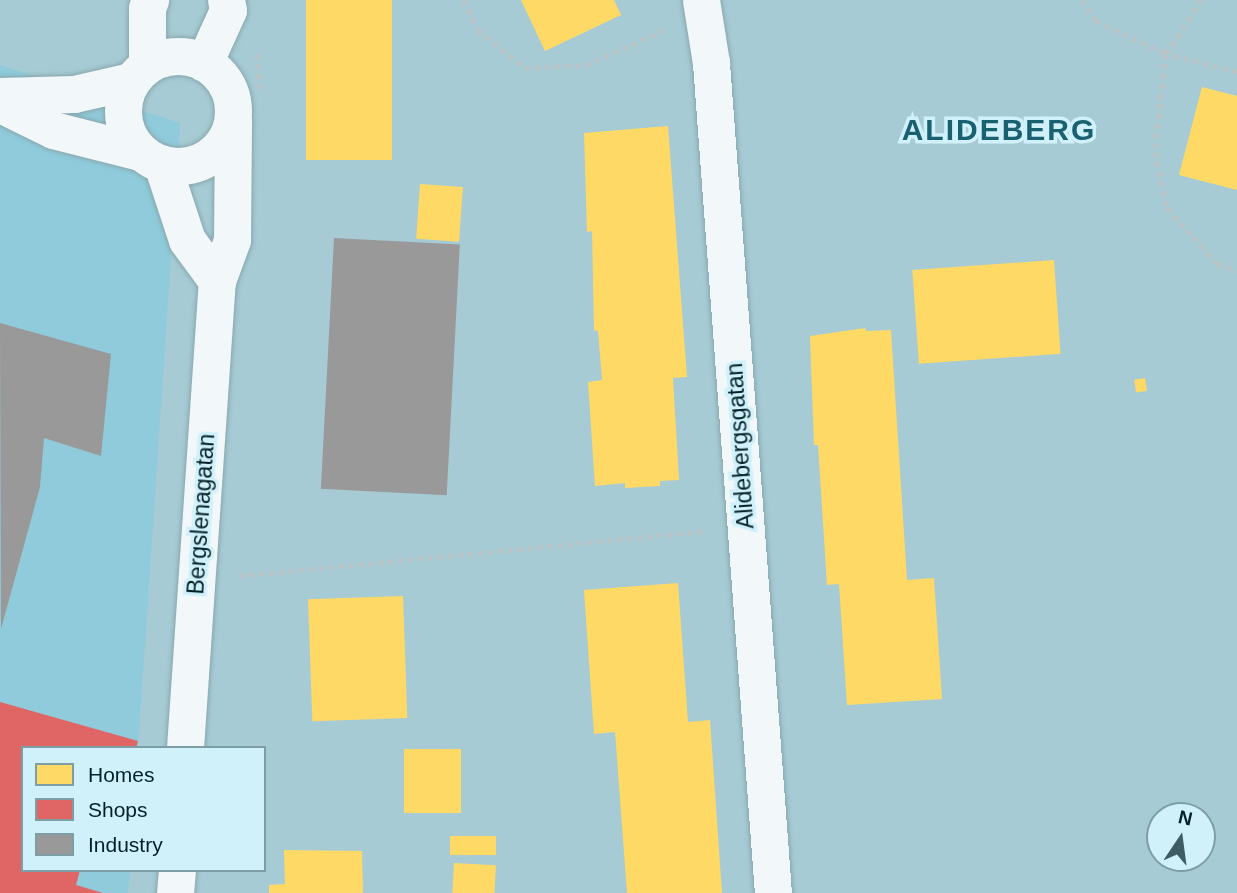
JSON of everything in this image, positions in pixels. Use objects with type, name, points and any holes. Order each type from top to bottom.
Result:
[{"type":"street","points":[[149,0],[139,73],[124,99],[123,117],[128,136],[151,158],[187,240],[217,281]]},
{"type":"street","points":[[204,63],[228,10],[226,0]]},
{"type":"street","name":"Alidebergsgatan","points":[[702,6],[711,63],[773,893]]},
{"type":"street","points":[[0,96],[74,94],[139,73],[165,58],[185,57],[204,63],[225,81],[231,94],[233,121],[226,139],[214,153],[198,163],[180,167],[52,130],[0,104]]},
{"type":"street","name":"Bergslenagatan","points":[[185,746],[217,281],[232,240],[233,121]]},
{"type":"street","points":[[175,893],[177,872]]},
{"type":"path","points":[[464,0],[478,30],[525,68],[586,65],[702,6]]},
{"type":"path","points":[[1082,0],[1096,21],[1166,54],[1237,72]]},
{"type":"path","points":[[1201,0],[1166,54],[1155,152],[1167,208],[1217,264],[1237,271]]},
{"type":"path","points":[[235,576],[746,527]]},
{"type":"shaded area","points":[[0,65],[180,123],[138,746],[21,746],[21,872],[130,872],[128,893],[0,893]]},
{"type":"building: Homes","points":[[306,0],[392,0],[392,160],[306,160]]},
{"type":"building: Homes","points":[[521,0],[614,0],[621,15],[545,51]]},
{"type":"building: Homes","points":[[1202,87],[1237,96],[1237,190],[1179,175]]},
{"type":"building: Homes","points":[[668,126],[687,377],[673,378],[679,480],[660,481],[660,486],[625,488],[625,483],[595,486],[588,382],[602,380],[598,331],[594,330],[592,231],[587,232],[584,133]]},
{"type":"building: Homes","points":[[420,184],[463,187],[459,242],[416,239]]},
{"type":"building: Homes","points":[[1054,260],[1061,354],[919,364],[912,270]]},
{"type":"building: Homes","points":[[865,328],[866,331],[891,330],[907,580],[934,578],[942,699],[847,705],[839,584],[827,585],[818,445],[814,445],[810,336]]},
{"type":"building: Homes","points":[[1145,378],[1147,391],[1136,393],[1134,380]]},
{"type":"building: Homes","points":[[678,583],[688,722],[710,720],[722,893],[627,893],[615,732],[594,734],[584,590]]},
{"type":"building: Homes","points":[[403,596],[407,718],[312,721],[308,599]]},
{"type":"building: Homes","points":[[404,749],[461,749],[461,813],[404,813]]},
{"type":"building: Homes","points":[[450,836],[496,836],[496,855],[450,855]]},
{"type":"building: Homes","points":[[284,850],[362,851],[363,893],[269,893],[269,885],[285,884]]},
{"type":"building: Homes","points":[[454,863],[496,865],[494,893],[452,893]]},
{"type":"building: Shops","points":[[0,702],[138,741],[137,746],[21,746],[21,872],[79,872],[76,885],[103,893],[0,893]]},
{"type":"building: Industry","points":[[334,238],[460,245],[447,495],[321,489]]},
{"type":"building: Industry","points":[[0,323],[111,354],[101,456],[44,438],[40,487],[1,629]]},
{"type":"district","name":"ALIDEBERG","points":[[999,130]]}]
